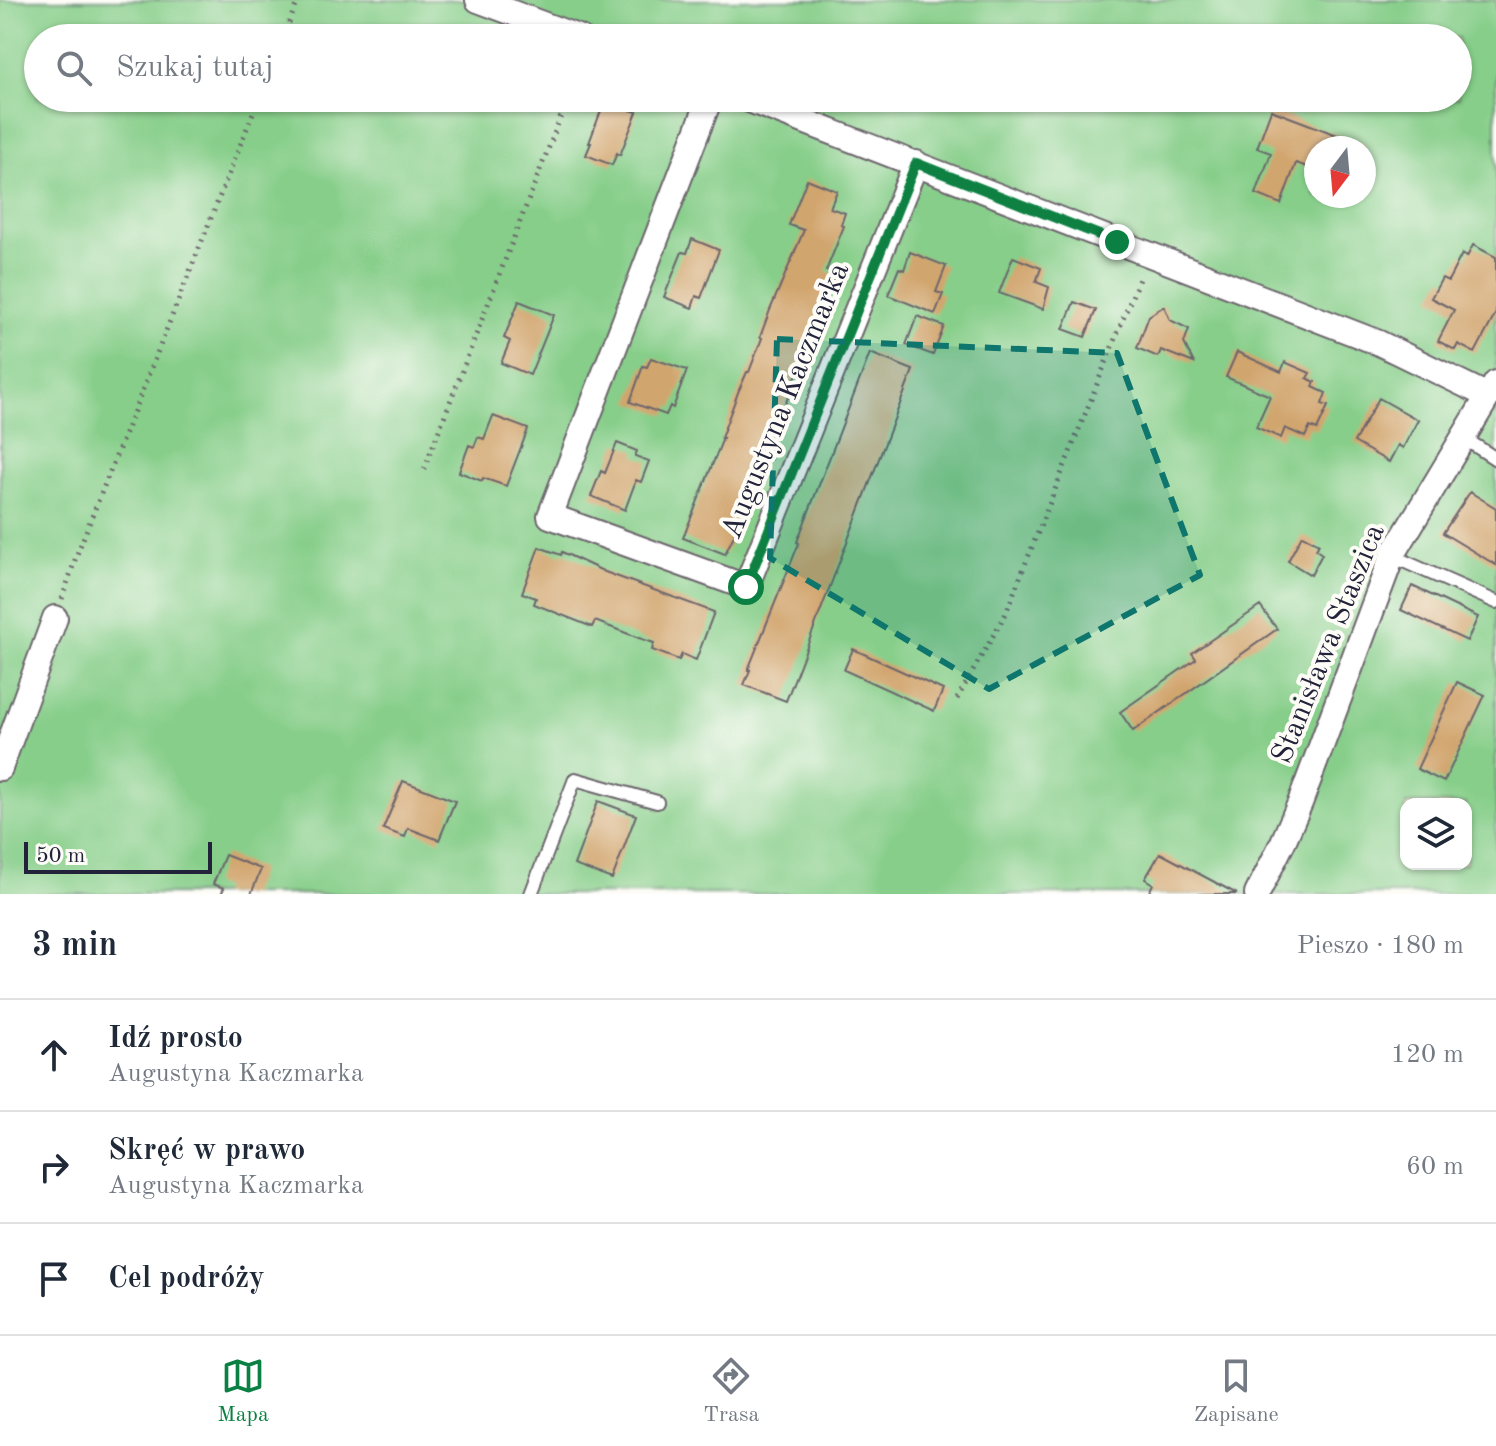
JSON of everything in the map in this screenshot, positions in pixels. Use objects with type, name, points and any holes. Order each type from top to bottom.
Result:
[{"type":"street","points":[[478,0],[542,24]]},
{"type":"street","name":"Augustyna Kaczmarka","points":[[705,112],[550,516],[746,587],[916,163]]},
{"type":"street","points":[[781,112],[1492,389]]},
{"type":"street","name":"Stanisława Staszica","points":[[1257,894],[1300,803],[1392,556],[1492,389]]},
{"type":"street","points":[[0,768],[55,618]]},
{"type":"lane","points":[[1462,437],[1496,459]]},
{"type":"lane","points":[[1392,556],[1496,602]]},
{"type":"lane","points":[[531,894],[575,779],[657,802]]},
{"type":"path","points":[[289,24],[298,0]]},
{"type":"path","points":[[55,618],[77,554],[253,112]]},
{"type":"path","points":[[424,469],[563,112]]},
{"type":"path","points":[[957,699],[1005,615],[1148,254]]},
{"type":"highlighted area","points":[[777,339],[1117,353],[1200,575],[989,689],[770,558]]},
{"type":"green space","points":[[0,0],[1496,0],[1496,894],[0,894]]},
{"type":"building","points":[[601,112],[637,112],[620,155],[617,153],[612,165],[586,155]]},
{"type":"building","points":[[1270,112],[1340,136],[1304,136],[1304,166],[1296,163],[1281,204],[1256,194],[1271,153],[1257,148]]},
{"type":"building","points":[[807,179],[837,191],[830,208],[845,213],[841,225],[844,226],[826,271],[835,274],[740,523],[725,554],[683,538],[804,230],[789,225]]},
{"type":"building","points":[[692,239],[719,250],[701,298],[696,296],[692,308],[664,297],[682,252],[687,253]]},
{"type":"building","points":[[1473,245],[1496,257],[1496,313],[1475,353],[1458,344],[1455,350],[1438,341],[1454,310],[1431,298],[1442,278],[1448,281],[1462,254],[1467,257]]},
{"type":"building","points":[[910,252],[946,266],[936,292],[943,294],[935,314],[888,295],[899,268],[904,270]]},
{"type":"building","points":[[1013,257],[1041,268],[1036,282],[1049,287],[1043,309],[999,293]]},
{"type":"building","points":[[519,301],[554,315],[530,375],[501,363],[510,341],[504,338]]},
{"type":"building","points":[[1074,302],[1096,310],[1085,337],[1063,329]]},
{"type":"building","points":[[1164,306],[1170,320],[1189,329],[1184,343],[1194,363],[1161,350],[1158,357],[1137,348],[1149,316]]},
{"type":"building","points":[[917,316],[944,326],[933,355],[906,345]]},
{"type":"building","points":[[1237,352],[1281,372],[1285,362],[1310,373],[1307,378],[1315,382],[1313,387],[1326,393],[1322,404],[1328,406],[1317,430],[1310,427],[1305,437],[1285,428],[1281,438],[1256,427],[1270,396],[1226,377]]},
{"type":"building","points":[[870,353],[913,370],[786,701],[744,685]]},
{"type":"building","points":[[651,358],[687,370],[673,408],[670,406],[666,415],[630,402],[643,366],[647,367]]},
{"type":"building","points":[[1379,398],[1418,420],[1403,448],[1398,445],[1389,462],[1354,442]]},
{"type":"building","points":[[493,416],[528,429],[506,486],[459,472],[469,445],[474,447],[478,437],[484,439]]},
{"type":"building","points":[[617,443],[637,451],[635,456],[649,461],[641,482],[636,480],[625,510],[591,496],[601,471],[605,473]]},
{"type":"building","points":[[1470,492],[1496,508],[1496,565],[1443,533]]},
{"type":"building","points":[[1302,535],[1319,544],[1316,550],[1322,554],[1311,575],[1288,561]]},
{"type":"building","points":[[539,547],[561,555],[562,552],[605,572],[714,612],[696,660],[682,654],[679,660],[652,650],[654,643],[595,621],[592,627],[534,604],[536,598],[522,593]]},
{"type":"building","points":[[1412,586],[1478,617],[1467,641],[1401,610]]},
{"type":"building","points":[[1260,606],[1277,629],[1133,731],[1120,712],[1196,659],[1192,653]]},
{"type":"building","points":[[853,649],[943,690],[934,711],[844,670]]},
{"type":"building","points":[[1457,682],[1485,695],[1444,782],[1417,769]]},
{"type":"building","points":[[403,781],[455,801],[439,840],[408,828],[405,837],[383,829]]},
{"type":"building","points":[[598,801],[636,815],[612,879],[574,865]]},
{"type":"building","points":[[1160,853],[1237,894],[1148,894],[1153,884],[1145,879]]},
{"type":"building","points":[[225,855],[261,869],[251,894],[221,894],[224,888],[213,884]]},
{"type":"route","points":[[746,587],[916,163],[1117,242]]}]
